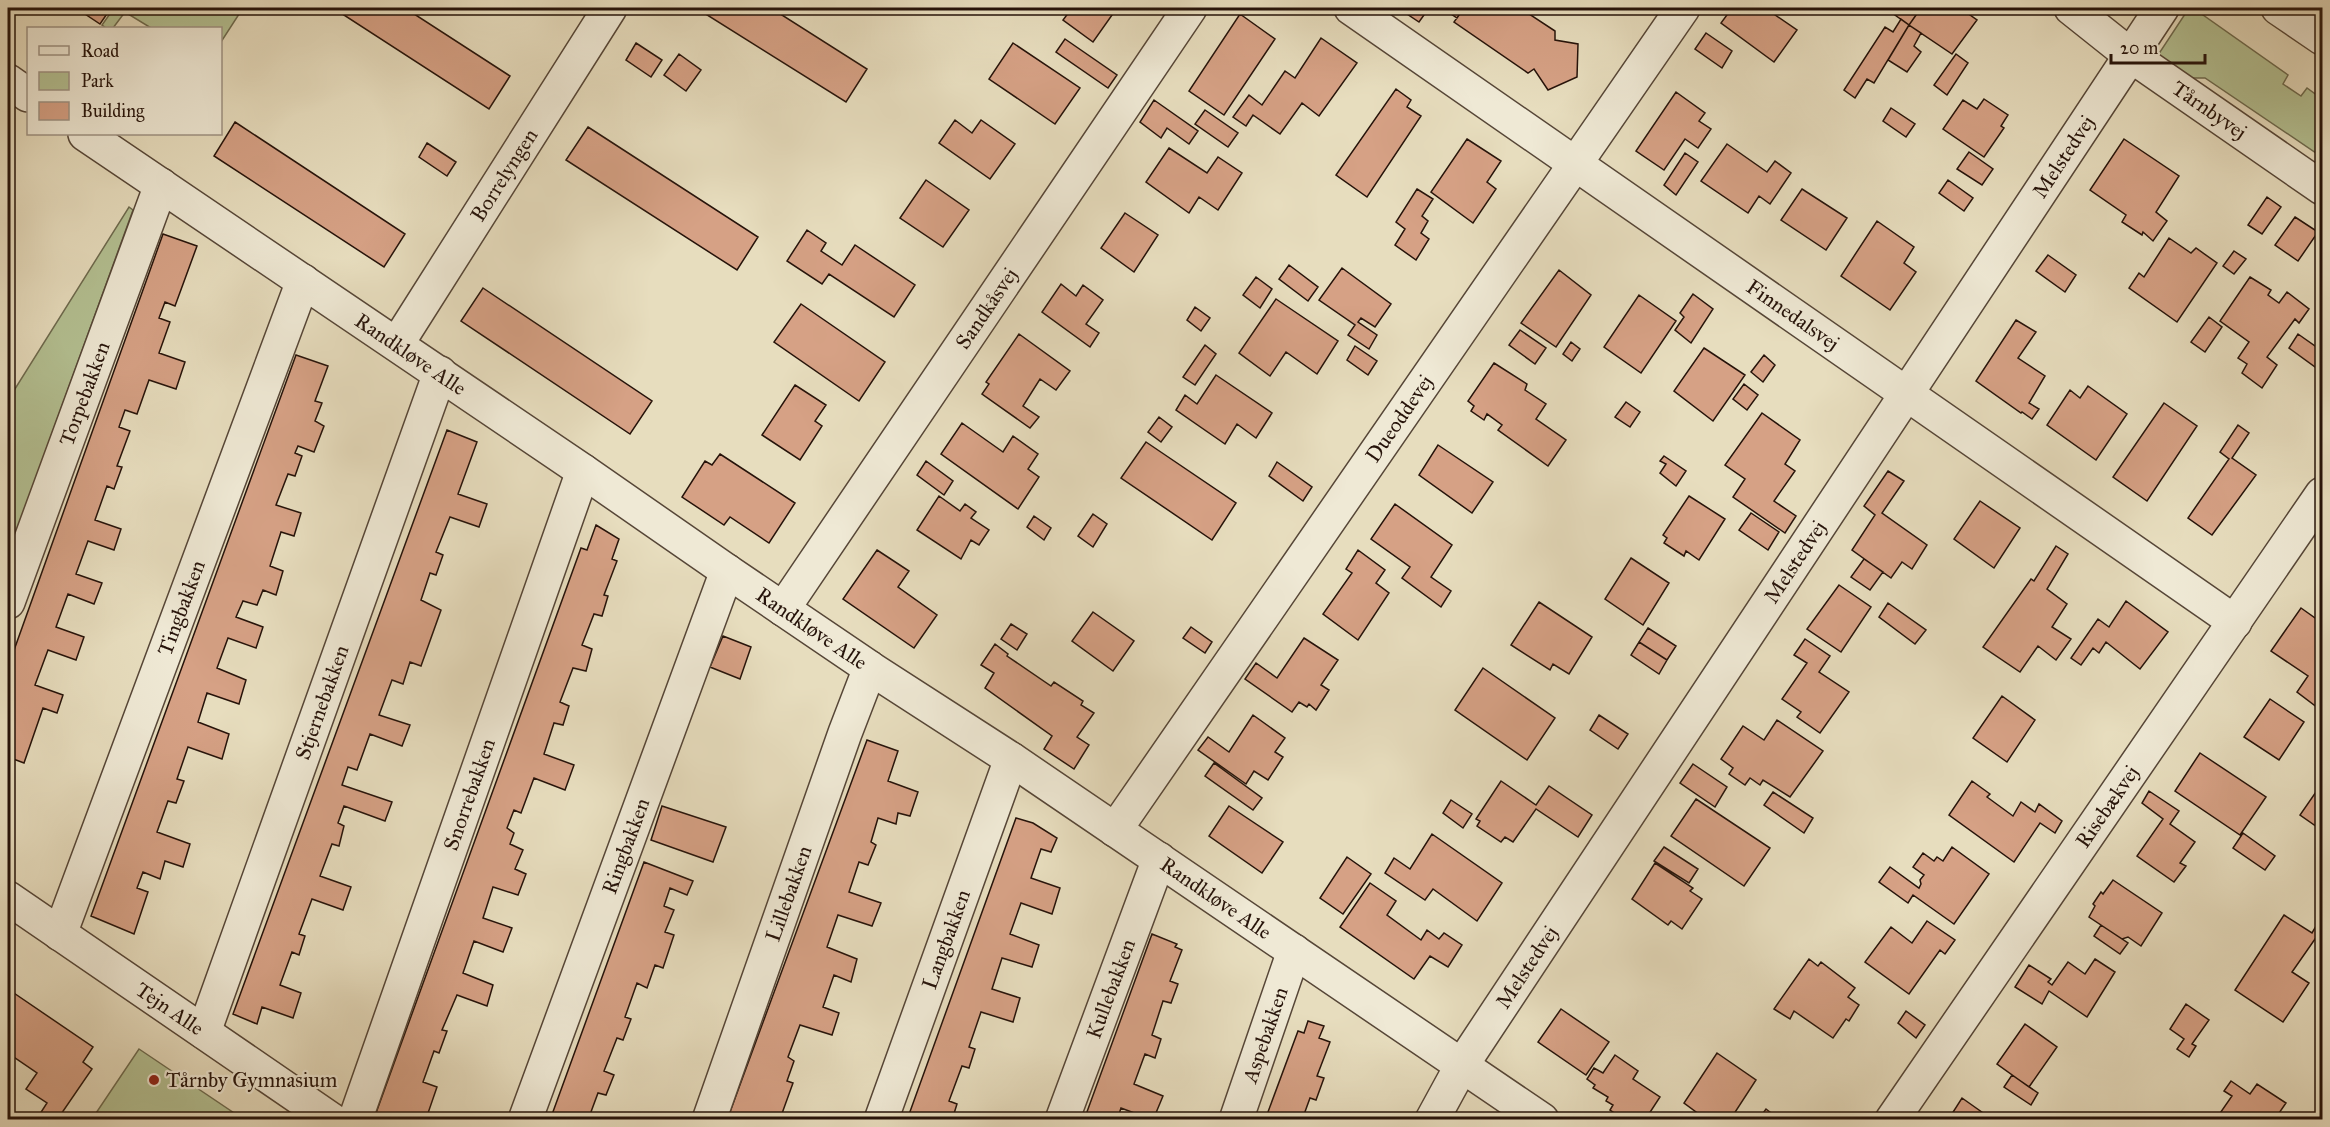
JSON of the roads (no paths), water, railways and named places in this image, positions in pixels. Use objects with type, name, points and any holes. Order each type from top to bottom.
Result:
[{"type":"street","name":"Borrelyngen","points":[[397,344],[610,8]]},
{"type":"street","name":"Sandkåsvej","points":[[783,609],[1190,8]]},
{"type":"street","name":"Finnedalsvej","points":[[1351,8],[2235,622]]},
{"type":"street","name":"Dueoddevej","points":[[1115,830],[1683,8]]},
{"type":"street","name":"Tårnbyvej","points":[[2071,8],[2130,55],[2322,188]]},
{"type":"street","name":"Melstedvej","points":[[1432,1119],[1462,1065],[2162,8]]},
{"type":"street","points":[[2278,8],[2322,38]]},
{"type":"street","points":[[8,81],[27,94]]},
{"type":"street","name":"Randkløve Alle","points":[[86,135],[440,373],[870,668],[1011,759],[1542,1119]]},
{"type":"street","name":"Torpebakken","points":[[8,602],[160,185]]},
{"type":"street","name":"Tingbakken","points":[[60,934],[303,281]]},
{"type":"street","name":"Stjernebakken","points":[[204,1032],[440,373]]},
{"type":"street","name":"Snorrebakken","points":[[355,1119],[584,471]]},
{"type":"street","name":"Risebækvej","points":[[1892,1119],[2322,494]]},
{"type":"street","name":"Ringbakken","points":[[525,1119],[727,571]]},
{"type":"street","name":"Lillebakken","points":[[709,1119],[870,668]]},
{"type":"street","name":"Langbakken","points":[[881,1119],[1011,759]]},
{"type":"street","name":"Kullebakken","points":[[1062,1119],[1159,859]]},
{"type":"street","name":"Tejn Alle","points":[[8,898],[332,1119]]},
{"type":"street","name":"Aspebakken","points":[[1236,1119],[1293,951]]},
{"type":"place","name":"Tårnby Gymnasium","points":[[154,1080]]}]
